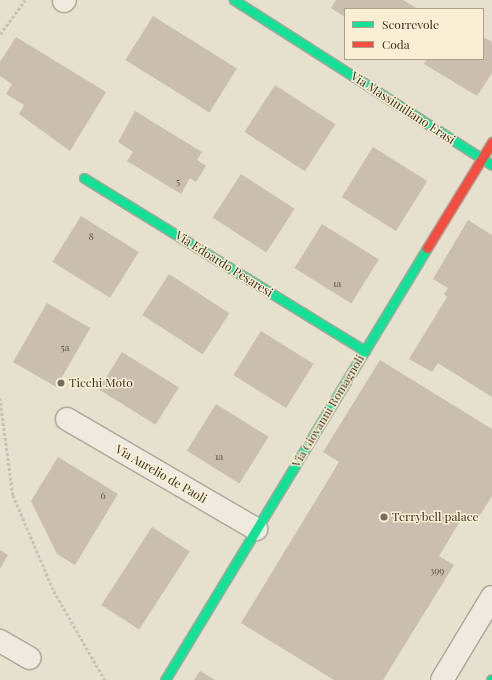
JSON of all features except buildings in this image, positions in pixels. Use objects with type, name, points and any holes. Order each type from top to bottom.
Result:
[{"type":"street","name":"Via Massimiliano Erasi","points":[[234,0],[492,165]]},
{"type":"street","name":"Via Giovanni Romagnoli","points":[[165,680],[492,142]]},
{"type":"street","name":"Via Edoardo Pesaresi","points":[[84,178],[365,351]]},
{"type":"street","name":"Via Aurelio de Paoli","points":[[67,419],[256,529]]},
{"type":"street","points":[[442,680],[492,597]]},
{"type":"street","points":[[0,641],[29,658]]},
{"type":"path","points":[[0,34],[25,0]]},
{"type":"path","points":[[0,398],[13,495],[54,591],[105,680]]},
{"type":"traffic: fast","points":[[234,0],[492,165]]},
{"type":"traffic: fast","points":[[84,178],[365,351]]},
{"type":"traffic: fast","points":[[165,680],[427,248]]},
{"type":"traffic: jam","points":[[427,248],[492,142]]},
{"type":"place","name":"Ticchi Moto","points":[[61,383]]},
{"type":"place","name":"Terrybell palace","points":[[384,517]]}]
